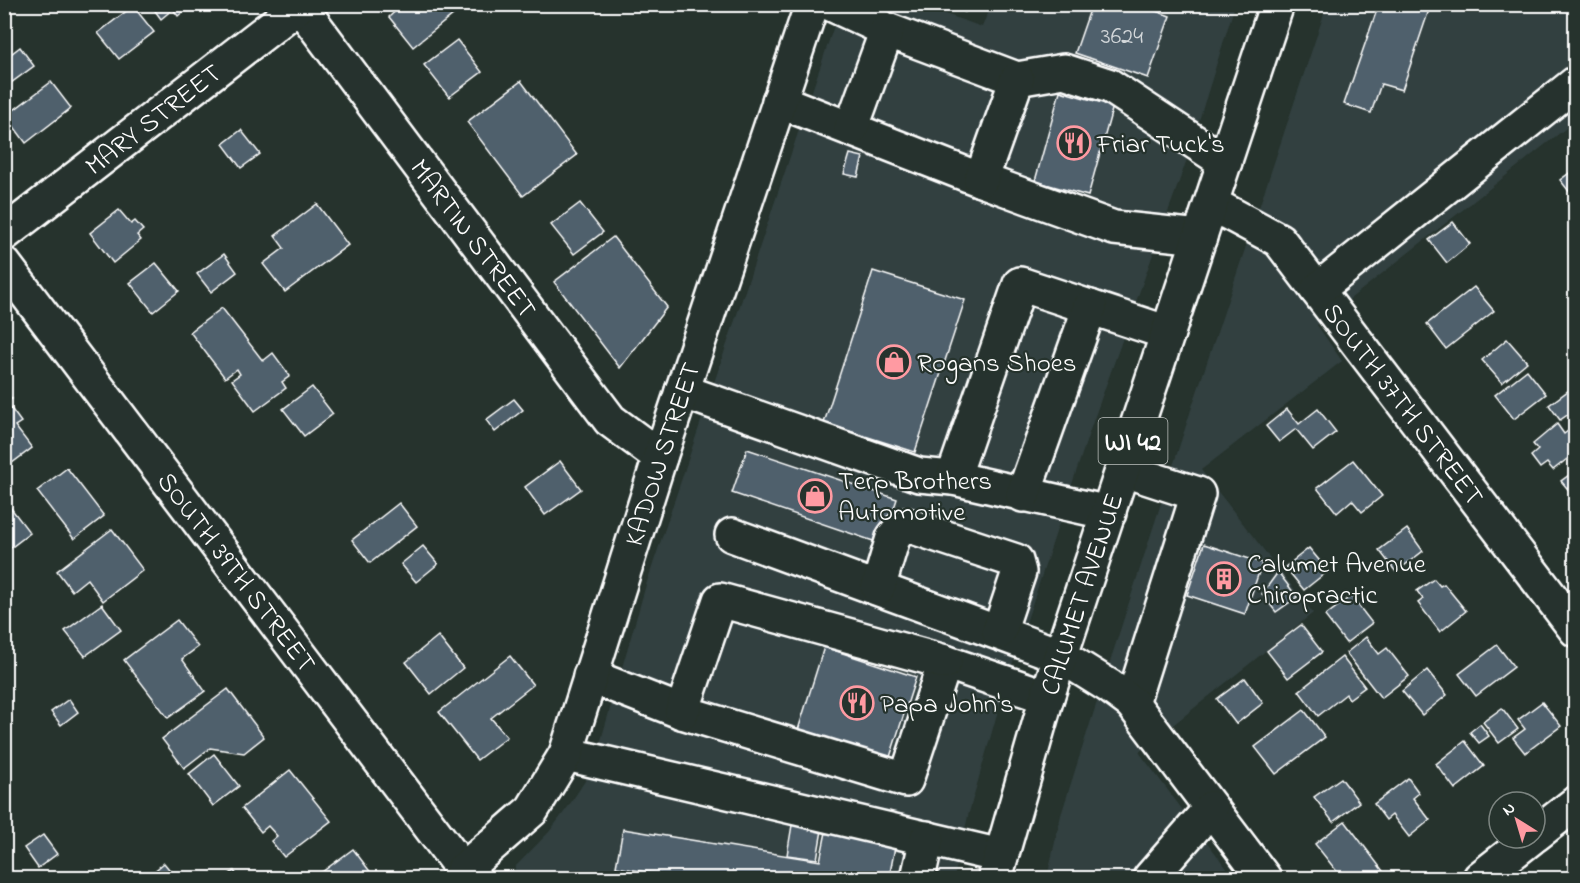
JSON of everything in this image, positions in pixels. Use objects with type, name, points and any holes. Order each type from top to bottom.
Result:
[{"type":"street","name":"KADOW STREET","points":[[466,874],[532,810],[566,754],[660,457],[812,4]]},
{"type":"street","points":[[831,4],[887,30],[1017,79],[1064,71],[1110,86],[1225,162]]},
{"type":"street","name":"CALUMET AVENUE","points":[[998,867],[1047,697],[1277,4]]},
{"type":"street","name":"MARY STREET","points":[[4,234],[300,5]]},
{"type":"street","name":"MARTIN STREET","points":[[300,5],[610,420],[660,457]]},
{"type":"street","points":[[851,129],[887,30]]},
{"type":"street","points":[[981,180],[1017,79]]},
{"type":"street","points":[[1317,290],[1575,83]]},
{"type":"street","points":[[779,101],[981,180],[1114,228],[1200,237]]},
{"type":"street","name":"SOUTH 37TH STREET","points":[[1212,204],[1279,240],[1575,630]]},
{"type":"street","name":"SOUTH 39TH STREET","points":[[4,264],[466,874]]},
{"type":"street","points":[[953,478],[1020,284],[1168,333]]},
{"type":"street","points":[[1023,495],[1090,307]]},
{"type":"street","points":[[682,391],[919,475],[953,478],[1109,513]]},
{"type":"street","points":[[1124,470],[1198,494],[1132,703]]},
{"type":"street","points":[[878,588],[893,538],[899,530],[908,525],[1016,561],[1019,572],[999,632]]},
{"type":"street","points":[[732,535],[1061,656],[1109,686],[1132,703],[1264,879]]},
{"type":"street","points":[[682,712],[720,600],[945,662],[1047,697]]},
{"type":"street","points":[[590,676],[682,712],[906,780],[945,662]]},
{"type":"street","points":[[566,754],[927,838],[998,867]]},
{"type":"street","points":[[1547,825],[1575,803]]},
{"type":"street","points":[[1150,879],[1211,808]]},
{"type":"street","points":[[918,879],[927,838]]},
{"type":"street","points":[[1480,879],[1516,850]]},
{"type":"shaded area","points":[[841,5],[920,5],[982,27],[991,5],[1235,5],[1186,162],[1090,430],[1005,686],[968,816],[954,878],[512,878],[516,866],[549,832],[585,781],[601,740],[646,585]]},
{"type":"shaded area","points":[[1327,5],[1575,5],[1575,121],[1317,325],[1342,361],[1201,470],[1313,613],[1139,752],[1234,878],[1047,878],[1061,815],[1078,761],[1192,407]]},
{"type":"building","points":[[150,4],[192,4],[178,16],[173,9],[161,19]]},
{"type":"building","points":[[403,4],[455,4],[459,10],[413,47],[389,17]]},
{"type":"building","points":[[944,4],[968,4],[965,12]]},
{"type":"building","points":[[1092,4],[1136,4],[1170,16],[1148,78],[1075,53]]},
{"type":"building","points":[[1379,4],[1431,4],[1402,90],[1381,84],[1371,113],[1344,104]]},
{"type":"building","points":[[133,6],[154,32],[119,59],[98,33]]},
{"type":"building","points":[[457,40],[482,72],[449,97],[424,65]]},
{"type":"building","points":[[20,47],[34,66],[4,88],[4,54],[7,57]]},
{"type":"building","points":[[521,81],[577,155],[523,196],[467,122]]},
{"type":"building","points":[[51,82],[71,108],[26,143],[6,116]]},
{"type":"building","name":"Friar Tuck's","points":[[1060,91],[1113,106],[1088,196],[1035,181]]},
{"type":"building","points":[[241,130],[260,154],[241,168],[223,144]]},
{"type":"building","points":[[850,154],[863,157],[858,177],[844,174]]},
{"type":"building","points":[[1576,168],[1576,200],[1560,180]]},
{"type":"building","points":[[580,203],[603,232],[574,254],[551,225]]},
{"type":"building","points":[[317,204],[348,245],[285,292],[263,264],[284,248],[275,236]]},
{"type":"building","points":[[119,210],[131,224],[135,221],[143,230],[137,235],[141,240],[113,263],[90,233]]},
{"type":"building","points":[[1453,222],[1470,244],[1447,263],[1429,240]]},
{"type":"building","points":[[613,237],[667,307],[620,368],[554,282]]},
{"type":"building","points":[[224,254],[237,272],[211,292],[197,274]]},
{"type":"building","points":[[156,263],[179,291],[153,312],[130,283]]},
{"type":"building","name":"Rogans Shoes","points":[[873,271],[965,300],[915,452],[824,423]]},
{"type":"building","points":[[1474,287],[1494,311],[1446,349],[1427,324]]},
{"type":"building","points":[[222,308],[263,361],[273,353],[290,376],[282,382],[286,388],[255,411],[232,380],[240,374],[237,369],[225,378],[190,332]]},
{"type":"building","points":[[1507,339],[1527,362],[1502,383],[1482,360]]},
{"type":"building","points":[[1527,370],[1546,394],[1514,419],[1495,395]]},
{"type":"building","points":[[1576,385],[1576,409],[1560,420],[1549,405]]},
{"type":"building","points":[[312,387],[333,414],[304,436],[283,409]]},
{"type":"building","points":[[4,389],[12,399],[7,403],[21,422],[15,426],[32,448],[4,469]]},
{"type":"building","points":[[514,399],[523,410],[495,432],[486,420]]},
{"type":"building","points":[[1287,409],[1299,424],[1318,409],[1336,432],[1313,450],[1296,429],[1279,442],[1266,426]]},
{"type":"building","points":[[1557,424],[1564,434],[1572,428],[1576,433],[1576,452],[1553,470],[1547,463],[1540,468],[1531,456],[1538,450],[1533,444]]},
{"type":"building","name":"Terp Brothers Automotive","points":[[747,449],[897,499],[882,544],[732,493]]},
{"type":"building","points":[[1353,460],[1382,496],[1362,512],[1352,500],[1337,513],[1317,488]]},
{"type":"building","points":[[560,461],[581,489],[545,515],[525,487]]},
{"type":"building","points":[[67,468],[104,516],[74,539],[37,491]]},
{"type":"building","points":[[1576,470],[1576,499],[1561,481]]},
{"type":"building","points":[[4,499],[30,533],[4,553]]},
{"type":"building","points":[[399,503],[417,526],[370,563],[352,540]]},
{"type":"building","points":[[112,529],[143,570],[103,601],[87,579],[72,591],[57,571]]},
{"type":"building","points":[[1407,529],[1423,551],[1396,572],[1379,550]]},
{"type":"building","name":"Calumet Avenue Chiropractic","points":[[1204,544],[1262,563],[1245,614],[1187,595]]},
{"type":"building","points":[[423,546],[438,564],[416,582],[401,564]]},
{"type":"building","points":[[1309,548],[1328,571],[1304,590],[1285,567]]},
{"type":"building","points":[[1278,572],[1297,597],[1276,612],[1262,594]]},
{"type":"building","points":[[1434,579],[1440,586],[1444,584],[1466,611],[1440,632],[1418,603],[1423,599],[1417,591]]},
{"type":"building","points":[[1351,596],[1372,623],[1346,643],[1325,616]]},
{"type":"building","points":[[102,604],[121,630],[85,656],[65,631]]},
{"type":"building","points":[[177,620],[198,647],[182,659],[205,691],[168,718],[124,660]]},
{"type":"building","points":[[1301,625],[1322,652],[1288,678],[1267,651]]},
{"type":"building","points":[[438,636],[463,668],[431,694],[406,662]]},
{"type":"building","points":[[1366,637],[1379,654],[1387,648],[1409,676],[1381,698],[1346,653]]},
{"type":"building","points":[[1497,645],[1514,667],[1476,696],[1459,674]]},
{"type":"building","name":"Papa John's","points":[[824,647],[916,677],[889,760],[798,730]]},
{"type":"building","points":[[510,656],[533,685],[491,718],[507,737],[477,760],[439,712]]},
{"type":"building","points":[[1342,657],[1365,687],[1349,699],[1346,694],[1318,716],[1299,691]]},
{"type":"building","points":[[1427,670],[1447,695],[1422,715],[1402,691]]},
{"type":"building","points":[[1245,678],[1263,703],[1236,724],[1217,699]]},
{"type":"building","points":[[228,689],[264,737],[244,753],[210,748],[184,768],[162,739]]},
{"type":"building","points":[[69,699],[78,712],[61,725],[51,712]]},
{"type":"building","points":[[1542,702],[1561,726],[1525,753],[1513,738],[1525,729],[1518,720]]},
{"type":"building","points":[[1502,708],[1518,729],[1499,743],[1483,722]]},
{"type":"building","points":[[1304,710],[1325,737],[1276,774],[1255,747]]},
{"type":"building","points":[[1480,724],[1489,736],[1479,743],[1470,732]]},
{"type":"building","points":[[1465,741],[1484,766],[1455,789],[1436,764]]},
{"type":"building","points":[[214,754],[239,786],[213,806],[189,774]]},
{"type":"building","points":[[290,770],[331,821],[284,857],[271,841],[277,836],[268,826],[261,832],[242,808]]},
{"type":"building","points":[[1341,778],[1359,802],[1333,822],[1314,797]]},
{"type":"building","points":[[1408,778],[1419,793],[1413,798],[1430,820],[1409,837],[1392,815],[1386,820],[1374,804]]},
{"type":"building","points":[[1345,821],[1383,871],[1374,878],[1342,878],[1315,844]]},
{"type":"building","points":[[792,825],[822,830],[817,859],[787,855]]},
{"type":"building","points":[[623,829],[820,861],[826,832],[895,847],[889,878],[681,878],[616,867]]},
{"type":"building","points":[[43,835],[57,854],[38,868],[24,848]]},
{"type":"building","points":[[353,849],[375,878],[314,878]]},
{"type":"building","points":[[164,863],[173,874],[167,878],[156,878],[152,873]]},
{"type":"building","points":[[234,871],[239,878],[224,878]]},
{"type":"place","name":"Friar Tuck's","points":[[1074,143]]},
{"type":"place","name":"Rogans Shoes","points":[[894,362]]},
{"type":"place","name":"Terp Brothers Automotive","points":[[815,496]]},
{"type":"place","name":"Calumet Avenue Chiropractic","points":[[1224,579]]},
{"type":"place","name":"Papa John's","points":[[857,703]]}]
